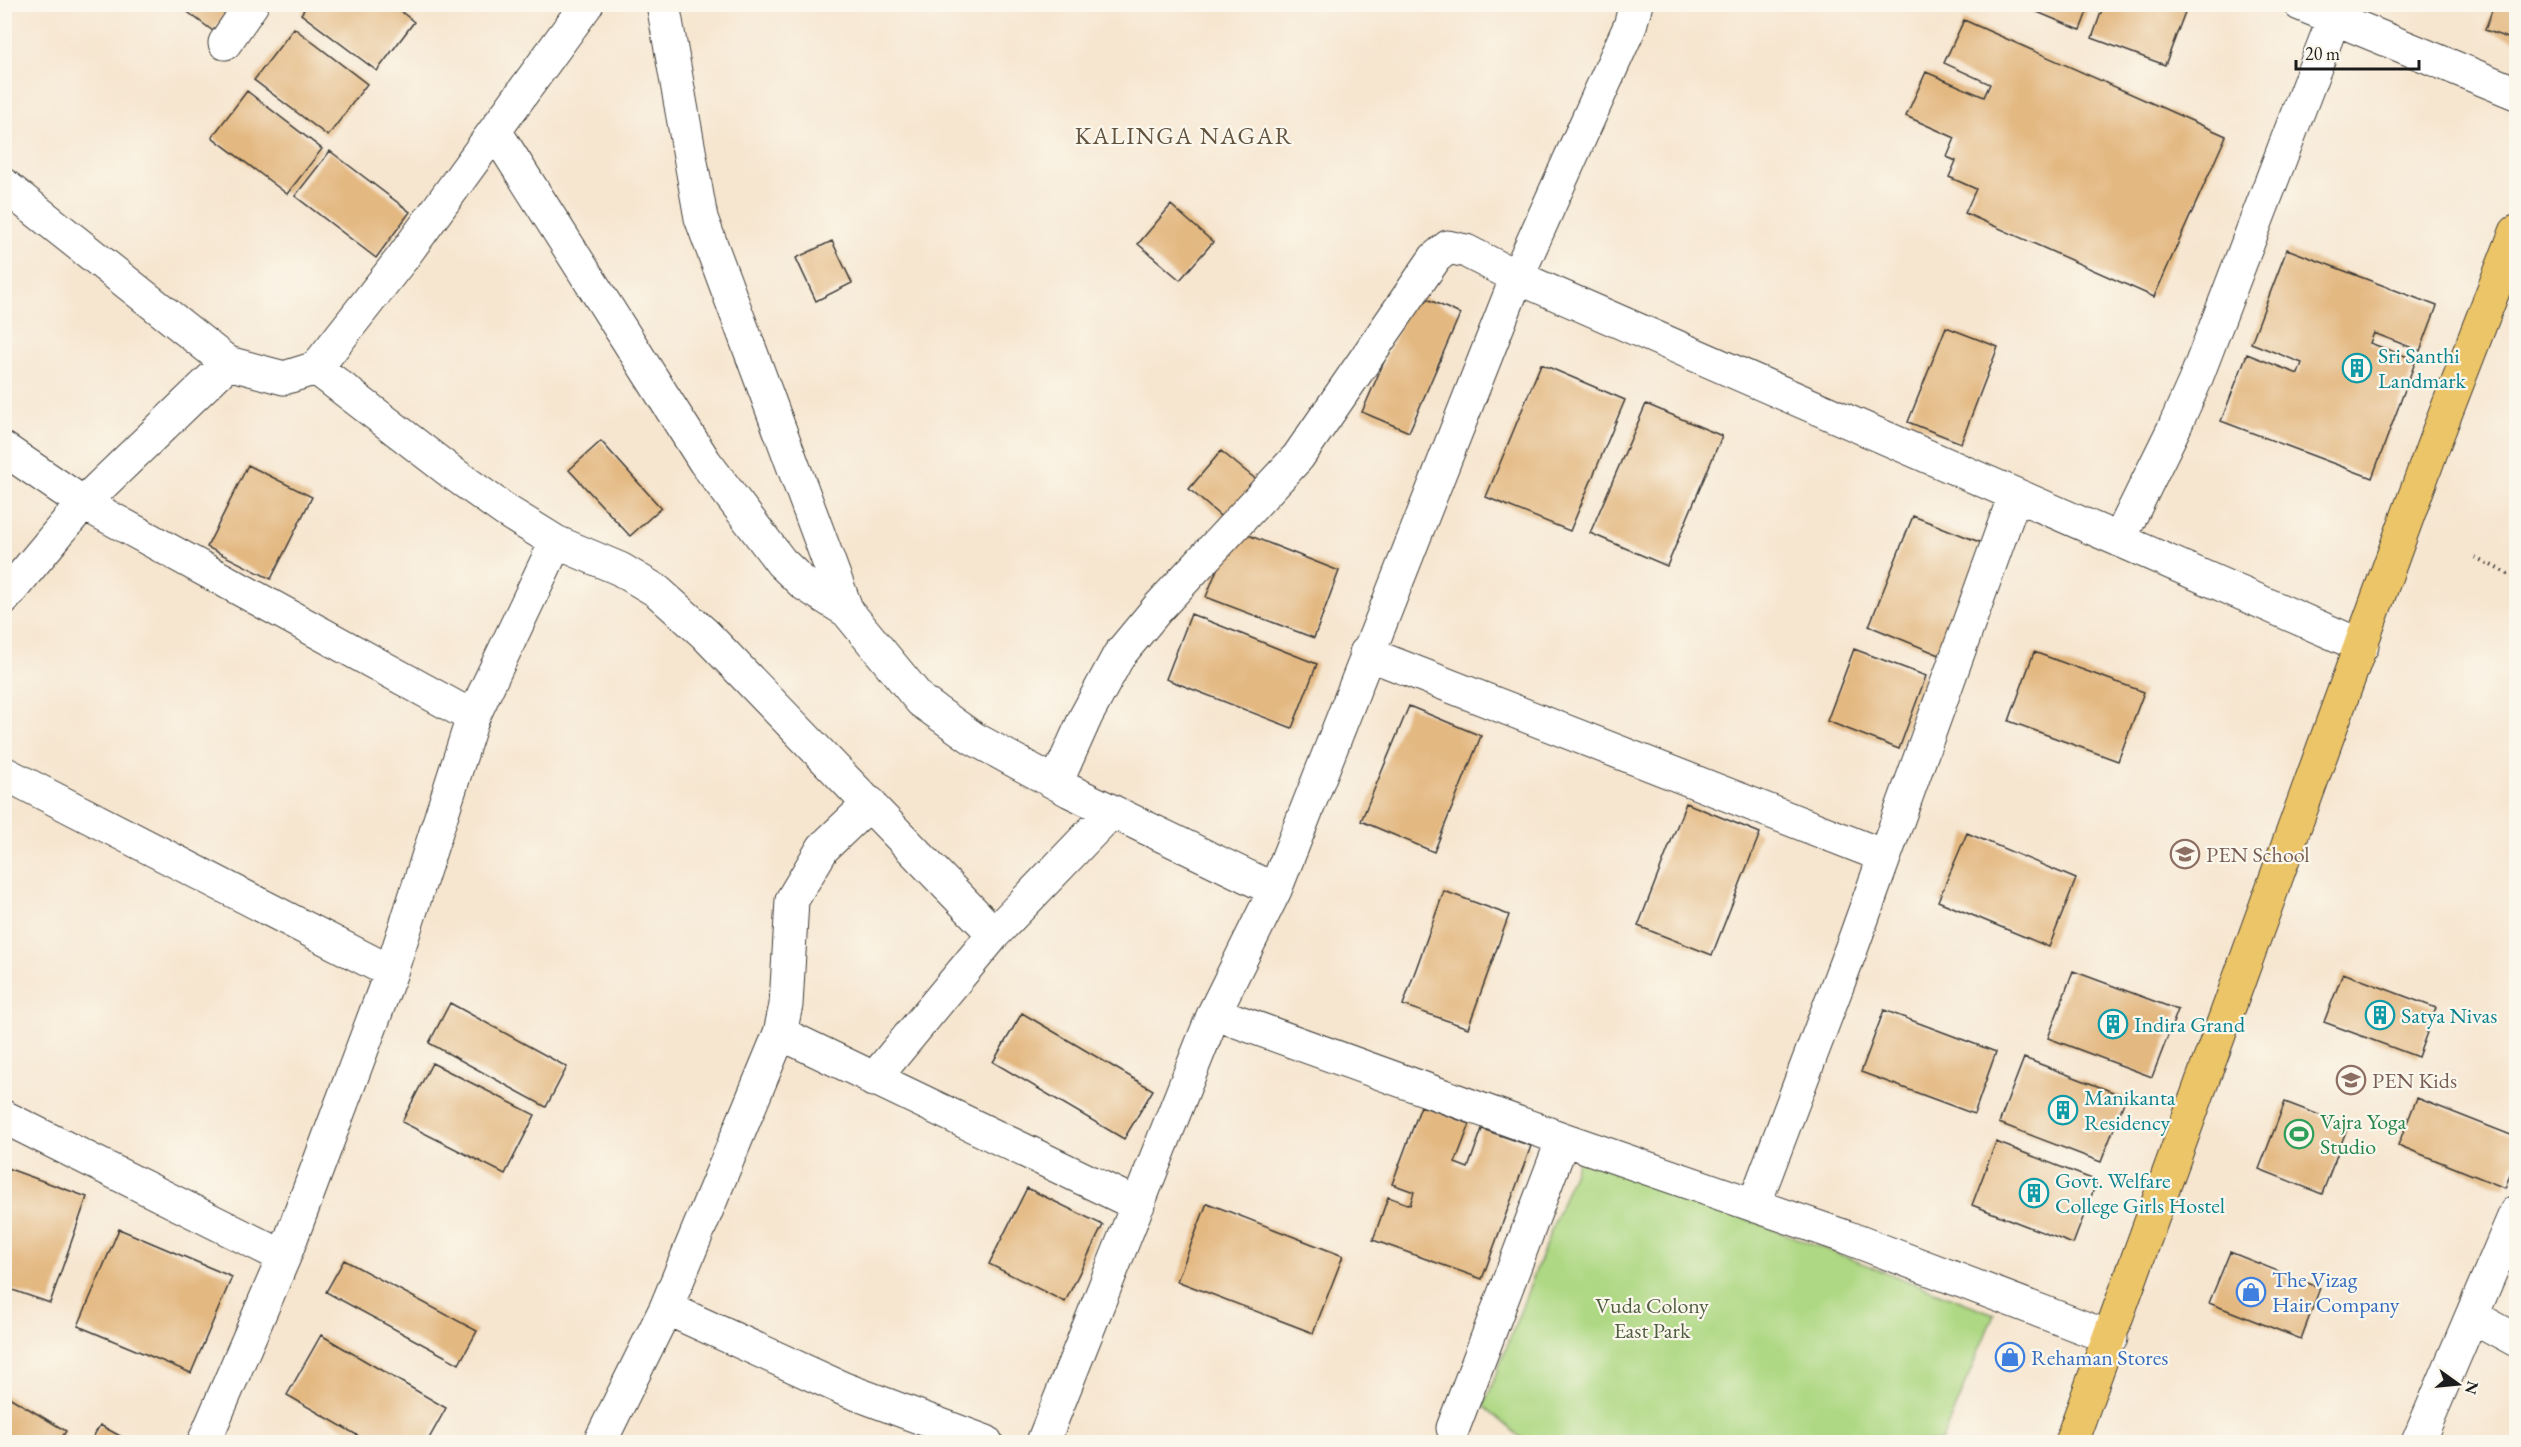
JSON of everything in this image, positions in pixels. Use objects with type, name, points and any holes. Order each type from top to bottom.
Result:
[{"type":"main road","points":[[2072,1443],[2436,438],[2517,232]]},
{"type":"street","points":[[225,43],[252,4]]},
{"type":"street","points":[[4,185],[228,363],[284,378],[316,368],[403,257],[587,4]]},
{"type":"street","points":[[663,4],[701,219],[847,611]]},
{"type":"street","points":[[1043,1443],[1214,1012],[1275,890],[1366,653],[1517,277],[1630,26],[1636,4]]},
{"type":"street","points":[[2301,4],[2336,11],[2517,93]]},
{"type":"street","points":[[2119,540],[2191,390],[2336,11]]},
{"type":"street","points":[[495,131],[705,462],[781,562],[804,584],[847,611],[921,701],[973,738],[1056,783],[1275,890]]},
{"type":"street","points":[[1056,783],[1091,706],[1119,656],[1158,608],[1298,457],[1435,258],[1448,247],[1466,250],[1517,277],[2362,646]]},
{"type":"street","points":[[4,598],[83,503],[228,363]]},
{"type":"street","points":[[316,368],[451,472],[556,542],[620,568],[657,591],[705,634],[994,934]]},
{"type":"street","points":[[4,449],[83,503],[473,717]]},
{"type":"street","points":[[1754,1205],[2016,495]]},
{"type":"street","points":[[204,1443],[284,1257],[391,972],[473,717],[556,542]]},
{"type":"street","points":[[1366,653],[1884,856]]},
{"type":"street","points":[[4,773],[391,972]]},
{"type":"street","points":[[600,1443],[666,1308],[780,1033],[786,1005],[792,900],[824,848],[870,803]]},
{"type":"street","points":[[873,1080],[994,934],[1112,811]]},
{"type":"street","points":[[1214,1012],[1563,1139],[1846,1237],[2111,1338]]},
{"type":"street","points":[[780,1033],[873,1080],[1138,1205]]},
{"type":"street","points":[[4,1117],[284,1257]]},
{"type":"street","points":[[1453,1428],[1563,1139]]},
{"type":"street","points":[[2418,1443],[2517,1212]]},
{"type":"street","points":[[666,1308],[844,1389],[986,1443]]},
{"type":"street","points":[[2472,1316],[2517,1340]]},
{"type":"path","points":[[2475,557],[2517,578]]},
{"type":"path","points":[[2517,667],[2514,687],[2517,690]]},
{"type":"green space","name":"Vuda Colony East Park","points":[[1580,1155],[1994,1314],[1941,1442],[1526,1442],[1484,1406]]},
{"type":"building","points":[[177,4],[232,4],[213,31]]},
{"type":"building","points":[[308,4],[392,4],[414,22],[377,71],[301,14]]},
{"type":"building","points":[[2018,4],[2090,4],[2080,30]]},
{"type":"building","points":[[2104,4],[2188,4],[2165,65],[2092,38]]},
{"type":"building","points":[[2494,5],[2516,5],[2516,41],[2485,30]]},
{"type":"building","points":[[1964,20],[2226,136],[2154,297],[1965,213],[1976,189],[1949,177],[1956,161],[1947,157],[1955,138],[1906,116],[1926,72],[1984,97],[1990,84],[1944,63]]},
{"type":"building","points":[[294,28],[367,84],[328,136],[254,80]]},
{"type":"building","points":[[247,91],[322,149],[287,194],[212,137]]},
{"type":"building","points":[[330,151],[410,212],[376,258],[295,196]]},
{"type":"building","points":[[1171,205],[1213,242],[1180,280],[1138,244]]},
{"type":"building","points":[[832,241],[852,283],[816,301],[796,258]]},
{"type":"building","name":"Sri Santhi Landmark","points":[[2287,249],[2437,306],[2420,351],[2374,333],[2370,343],[2416,360],[2372,478],[2221,421],[2247,354],[2298,374],[2302,363],[2251,343]]},
{"type":"building","points":[[1414,293],[1460,314],[1409,432],[1362,412]]},
{"type":"building","points":[[1946,327],[1998,347],[1961,443],[1908,422]]},
{"type":"building","points":[[1541,364],[1625,400],[1570,531],[1486,497]]},
{"type":"building","points":[[1646,404],[1722,436],[1667,566],[1590,533]]},
{"type":"building","points":[[601,441],[661,508],[630,536],[569,470]]},
{"type":"building","points":[[1221,451],[1258,481],[1226,521],[1189,489]]},
{"type":"building","points":[[248,465],[312,497],[271,579],[207,547]]},
{"type":"building","points":[[1913,516],[1987,545],[1942,656],[1869,626]]},
{"type":"building","points":[[1233,529],[1339,571],[1314,638],[1206,597]]},
{"type":"building","points":[[1191,614],[1317,664],[1292,728],[1166,679]]},
{"type":"building","points":[[1854,649],[1926,676],[1899,749],[1827,721]]},
{"type":"building","points":[[2034,652],[2144,692],[2118,761],[2009,721]]},
{"type":"building","points":[[1409,706],[1481,736],[1434,852],[1361,821]]},
{"type":"building","points":[[1686,803],[1760,833],[1712,955],[1638,926]]},
{"type":"building","points":[[1967,833],[2076,879],[2049,947],[1938,901]]},
{"type":"building","points":[[1444,891],[1509,915],[1468,1028],[1403,1005]]},
{"type":"building","name":"Indira Grand","points":[[2073,971],[2178,1010],[2152,1077],[2048,1038]]},
{"type":"building","name":"Satya Nivas","points":[[2343,973],[2436,1008],[2418,1057],[2324,1022]]},
{"type":"building","points":[[450,1003],[567,1067],[546,1107],[429,1043]]},
{"type":"building","points":[[1884,1010],[1996,1052],[1974,1114],[1861,1072]]},
{"type":"building","points":[[1022,1013],[1153,1090],[1124,1139],[993,1062]]},
{"type":"building","name":"Manikanta Residency","points":[[2024,1058],[2126,1097],[2101,1162],[1999,1123]]},
{"type":"building","points":[[432,1063],[535,1115],[505,1174],[402,1122]]},
{"type":"building","points":[[2417,1098],[2516,1137],[2516,1158],[2505,1188],[2398,1145]]},
{"type":"building","points":[[2285,1102],[2348,1126],[2322,1194],[2259,1169]]},
{"type":"building","points":[[1421,1106],[1470,1124],[1455,1163],[1468,1168],[1482,1129],[1531,1146],[1482,1279],[1373,1240],[1388,1197],[1410,1205],[1414,1192],[1392,1184]]},
{"type":"building","name":"Govt. Welfare College Girls Hostel","points":[[1996,1142],[2097,1181],[2073,1244],[1972,1205]]},
{"type":"building","points":[[4,1167],[87,1197],[50,1303],[4,1287]]},
{"type":"building","points":[[1027,1188],[1103,1225],[1065,1302],[989,1264]]},
{"type":"building","points":[[1207,1203],[1343,1256],[1313,1333],[1177,1281]]},
{"type":"building","points":[[119,1229],[232,1277],[191,1373],[78,1326]]},
{"type":"building","points":[[2230,1252],[2320,1288],[2301,1339],[2209,1303]]},
{"type":"building","points":[[344,1260],[477,1331],[459,1364],[326,1292]]},
{"type":"building","points":[[321,1335],[446,1408],[427,1442],[369,1442],[287,1395]]},
{"type":"building","points":[[4,1394],[66,1431],[59,1442],[4,1442]]},
{"type":"building","points":[[100,1425],[131,1442],[90,1442]]},
{"type":"place","name":"Sri Santhi Landmark","points":[[2357,368]]},
{"type":"place","name":"PEN School","points":[[2185,854]]},
{"type":"place","name":"Satya Nivas","points":[[2380,1015]]},
{"type":"place","name":"Indira Grand","points":[[2113,1024]]},
{"type":"place","name":"PEN Kids","points":[[2351,1080]]},
{"type":"place","name":"Manikanta Residency","points":[[2063,1110]]},
{"type":"place","name":"Vajra Yoga Studio","points":[[2299,1134]]},
{"type":"place","name":"Govt. Welfare College Girls Hostel","points":[[2034,1193]]},
{"type":"place","name":"The Vizag Hair Company","points":[[2251,1292]]},
{"type":"place","name":"Rehaman Stores","points":[[2010,1357]]},
{"type":"district","name":"KALINGA NAGAR","points":[[1184,135]]}]
